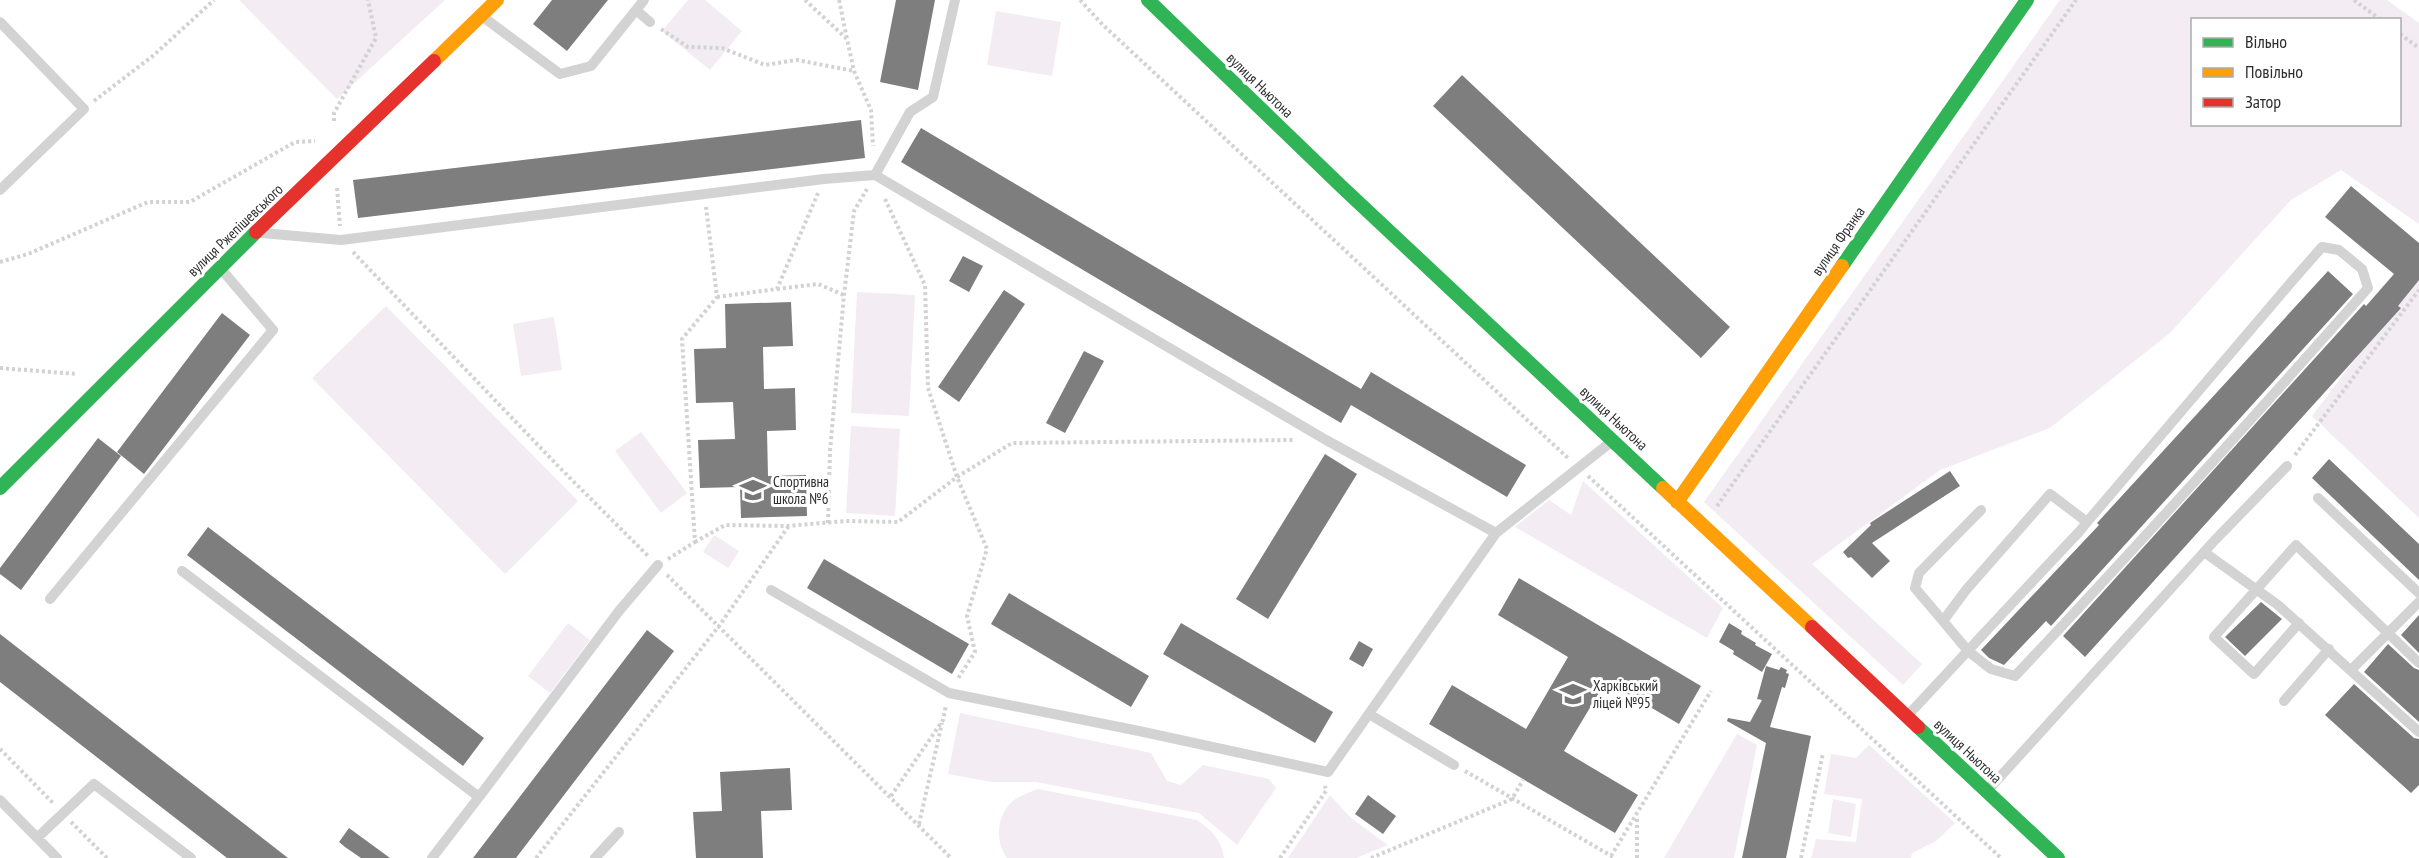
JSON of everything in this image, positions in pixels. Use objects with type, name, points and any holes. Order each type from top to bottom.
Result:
[{"type":"street","name":"вулиця Ржепішевського","points":[[0,488],[256,232],[496,0]]},
{"type":"street","name":"вулиця Ньютона","points":[[1149,0],[1342,187],[2058,858]]},
{"type":"street","name":"вулиця Франка","points":[[1677,501],[2027,0]]},
{"type":"lane","points":[[482,16],[560,74],[591,66],[644,0]]},
{"type":"lane","points":[[874,175],[910,112],[933,97],[955,0]]},
{"type":"lane","points":[[636,10],[650,22]]},
{"type":"lane","points":[[0,22],[84,109],[0,190]]},
{"type":"lane","points":[[256,232],[341,240],[824,179],[874,175],[1326,440],[1496,532]]},
{"type":"lane","points":[[1907,717],[1968,651],[2087,522],[2322,247],[2339,250],[2362,268],[2368,288],[2212,465],[2015,676],[1991,669],[1968,651],[1915,588],[1919,573],[1981,510]]},
{"type":"lane","points":[[50,599],[273,330],[220,268]]},
{"type":"lane","points":[[771,590],[949,693],[1138,730],[1328,772],[1496,532],[1614,440]]},
{"type":"lane","points":[[1987,792],[2204,552],[2287,466]]},
{"type":"lane","points":[[1942,621],[2050,494],[2087,522]]},
{"type":"lane","points":[[2318,498],[2419,593]]},
{"type":"lane","points":[[2299,623],[2254,674],[2214,638],[2296,545],[2419,663]]},
{"type":"lane","points":[[2204,552],[2278,604],[2419,732]]},
{"type":"lane","points":[[432,858],[619,611],[658,566]]},
{"type":"lane","points":[[182,571],[479,797]]},
{"type":"lane","points":[[2352,669],[2419,602]]},
{"type":"lane","points":[[2284,701],[2329,649]]},
{"type":"lane","points":[[1369,714],[1454,765]]},
{"type":"lane","points":[[37,838],[94,784],[192,858]]},
{"type":"lane","points":[[0,800],[57,858]]},
{"type":"lane","points":[[595,858],[619,832]]},
{"type":"path","points":[[84,109],[154,55],[214,0]]},
{"type":"path","points":[[368,0],[376,38],[334,114],[334,157],[341,240],[560,468],[951,858]]},
{"type":"path","points":[[805,0],[847,39]]},
{"type":"path","points":[[839,0],[854,71],[871,110],[874,175],[925,285],[928,388],[957,477],[987,549],[967,616],[975,652],[949,693],[919,825]]},
{"type":"path","points":[[1080,0],[1120,41],[1578,468],[2001,858]]},
{"type":"path","points":[[1703,526],[2076,0]]},
{"type":"path","points":[[2354,0],[2377,18]]},
{"type":"path","points":[[650,22],[688,47],[722,48],[765,65],[797,60],[854,71]]},
{"type":"path","points":[[2401,35],[2419,48]]},
{"type":"path","points":[[0,262],[28,254],[148,202],[190,202],[295,142],[334,140]]},
{"type":"path","points":[[828,523],[830,451],[854,211],[874,175]]},
{"type":"path","points":[[777,289],[824,179]]},
{"type":"path","points":[[704,194],[717,297]]},
{"type":"path","points":[[695,542],[682,339],[717,297],[818,284],[844,295]]},
{"type":"path","points":[[2287,466],[2410,306],[2419,290]]},
{"type":"path","points":[[0,368],[82,375]]},
{"type":"path","points":[[658,566],[725,525],[788,526],[898,522],[957,477],[1012,443],[1326,440]]},
{"type":"path","points":[[536,858],[719,626],[788,526]]},
{"type":"path","points":[[1454,765],[1613,857],[1712,691]]},
{"type":"path","points":[[891,796],[943,720]]},
{"type":"path","points":[[1801,858],[1822,753]]},
{"type":"path","points":[[1280,858],[1326,790],[1322,780],[1328,772]]},
{"type":"path","points":[[1371,858],[1512,800],[1523,780]]},
{"type":"path","points":[[1637,814],[1637,858]]},
{"type":"shaded area","points":[[239,0],[445,0],[337,99]]},
{"type":"shaded area","points":[[688,0],[705,0],[742,31],[710,70],[662,31]]},
{"type":"shaded area","points":[[2060,0],[2387,0],[2419,23],[2419,224],[2341,170],[2291,200],[2170,333],[2050,428],[1940,470],[1812,564],[1922,664],[1903,685],[1704,502]]},
{"type":"shaded area","points":[[996,11],[1061,22],[1052,76],[987,65]]},
{"type":"shaded area","points":[[2419,275],[2419,518],[2312,416]]},
{"type":"shaded area","points":[[857,292],[915,295],[909,416],[851,413]]},
{"type":"shaded area","points":[[386,306],[578,501],[505,574],[312,378]]},
{"type":"shaded area","points":[[554,317],[562,370],[521,376],[513,324]]},
{"type":"shaded area","points":[[851,426],[900,429],[895,516],[846,513]]},
{"type":"shaded area","points":[[641,432],[687,493],[661,513],[615,451]]},
{"type":"shaded area","points":[[1583,481],[1723,608],[1707,638],[1515,527],[1549,500],[1571,515]]},
{"type":"shaded area","points":[[714,535],[739,551],[728,568],[703,552]]},
{"type":"shaded area","points":[[568,623],[590,640],[550,693],[528,676]]},
{"type":"shaded area","points":[[960,713],[1151,753],[1167,781],[1181,785],[1203,765],[1269,779],[1276,788],[1237,845],[1199,813],[1036,782],[992,782],[948,774]]},
{"type":"shaded area","points":[[1737,734],[1757,745],[1734,858],[1664,858]]},
{"type":"shaded area","points":[[1869,745],[1955,823],[1936,841],[1912,853],[1911,858],[1811,858],[1816,839],[1856,842],[1862,799],[1824,794],[1831,754],[1856,758]]},
{"type":"shaded area","points":[[1038,789],[1197,820],[1215,836],[1224,858],[1007,858],[999,839],[1000,824],[1005,811],[1022,795]]},
{"type":"shaded area","points":[[1330,795],[1351,818],[1388,845],[1356,858],[1288,858]]},
{"type":"shaded area","points":[[1833,799],[1856,804],[1851,837],[1828,833]]},
{"type":"building","points":[[552,0],[608,0],[567,51],[533,24]]},
{"type":"building","points":[[896,0],[935,0],[918,90],[880,82]]},
{"type":"building","points":[[1462,75],[1730,327],[1701,358],[1433,106]]},
{"type":"building","points":[[861,120],[865,158],[358,218],[353,180]]},
{"type":"building","points":[[921,128],[1361,389],[1371,372],[1526,465],[1507,497],[1351,405],[1341,423],[901,162]]},
{"type":"building","points":[[2351,186],[2419,243],[2419,280],[2398,306],[2401,308],[2085,657],[2063,636],[2364,304],[2366,306],[2394,274],[2325,217]]},
{"type":"building","points":[[963,256],[983,266],[969,292],[949,281]]},
{"type":"building","points":[[2328,271],[2353,294],[2051,626],[2046,621],[2004,665],[1989,658],[1981,650],[2099,525],[2097,523]]},
{"type":"building","points":[[1004,290],[1025,304],[959,402],[938,387]]},
{"type":"building","points":[[791,302],[793,346],[763,347],[764,389],[795,388],[796,430],[767,431],[768,476],[806,475],[807,516],[741,518],[740,487],[700,488],[698,440],[735,439],[733,402],[696,403],[694,349],[726,348],[725,304]]},
{"type":"building","points":[[222,313],[250,335],[144,474],[117,452]]},
{"type":"building","points":[[1084,351],[1104,361],[1065,433],[1046,423]]},
{"type":"building","points":[[98,438],[121,456],[21,590],[0,574],[0,568]]},
{"type":"building","points":[[1325,454],[1357,474],[1268,619],[1236,599]]},
{"type":"building","points":[[2329,459],[2419,544],[2419,580],[2312,478]]},
{"type":"building","points":[[1950,471],[1960,486],[1872,543],[1890,561],[1872,578],[1843,552],[1871,525],[1870,523]]},
{"type":"building","points":[[208,527],[484,738],[463,766],[187,555]]},
{"type":"building","points":[[824,559],[969,644],[952,674],[807,588]]},
{"type":"building","points":[[1519,578],[1701,686],[1679,724],[1606,681],[1564,751],[1638,795],[1615,833],[1429,724],[1452,685],[1526,729],[1568,657],[1498,615]]},
{"type":"building","points":[[1009,593],[1149,676],[1131,707],[991,624]]},
{"type":"building","points":[[2261,602],[2282,619],[2245,656],[2225,637]]},
{"type":"building","points":[[2419,615],[2419,653],[2401,635]]},
{"type":"building","points":[[1181,623],[1333,712],[1315,743],[1163,654]]},
{"type":"building","points":[[1729,623],[1742,631],[1741,634],[1756,643],[1755,645],[1772,654],[1762,672],[1733,654],[1734,651],[1719,642]]},
{"type":"building","points":[[647,630],[674,651],[516,858],[473,858]]},
{"type":"building","points":[[0,634],[288,858],[227,858],[0,682]]},
{"type":"building","points":[[1359,641],[1373,649],[1363,667],[1349,659]]},
{"type":"building","points":[[2388,644],[2419,670],[2419,722],[2364,672]]},
{"type":"building","points":[[1766,666],[1779,670],[1781,667],[1789,674],[1785,688],[1782,687],[1770,727],[1811,736],[1786,858],[1742,858],[1766,743],[1727,721],[1728,718],[1750,722],[1762,700],[1757,699]]},
{"type":"building","points":[[2354,684],[2414,738],[2419,739],[2419,785],[2411,793],[2325,715]]},
{"type":"building","points":[[790,768],[792,810],[761,811],[763,858],[696,858],[693,812],[722,811],[720,772]]},
{"type":"building","points":[[1368,795],[1396,816],[1383,834],[1355,814]]},
{"type":"building","points":[[349,828],[390,858],[361,858],[345,847],[339,842]]},
{"type":"traffic: fast","points":[[1148,0],[1342,187],[1663,488]]},
{"type":"traffic: fast","points":[[1842,266],[2027,0]]},
{"type":"traffic: fast","points":[[0,488],[256,232]]},
{"type":"traffic: fast","points":[[1918,727],[2058,858]]},
{"type":"traffic: slow","points":[[434,61],[497,0]]},
{"type":"traffic: slow","points":[[1677,502],[1842,266]]},
{"type":"traffic: slow","points":[[1663,488],[1812,627]]},
{"type":"traffic: jam","points":[[256,232],[434,61]]},
{"type":"traffic: jam","points":[[1812,627],[1918,727]]},
{"type":"place","name":"Спортивна школа №6","points":[[753,490]]},
{"type":"place","name":"Харківський ліцей №95","points":[[1573,694]]}]
